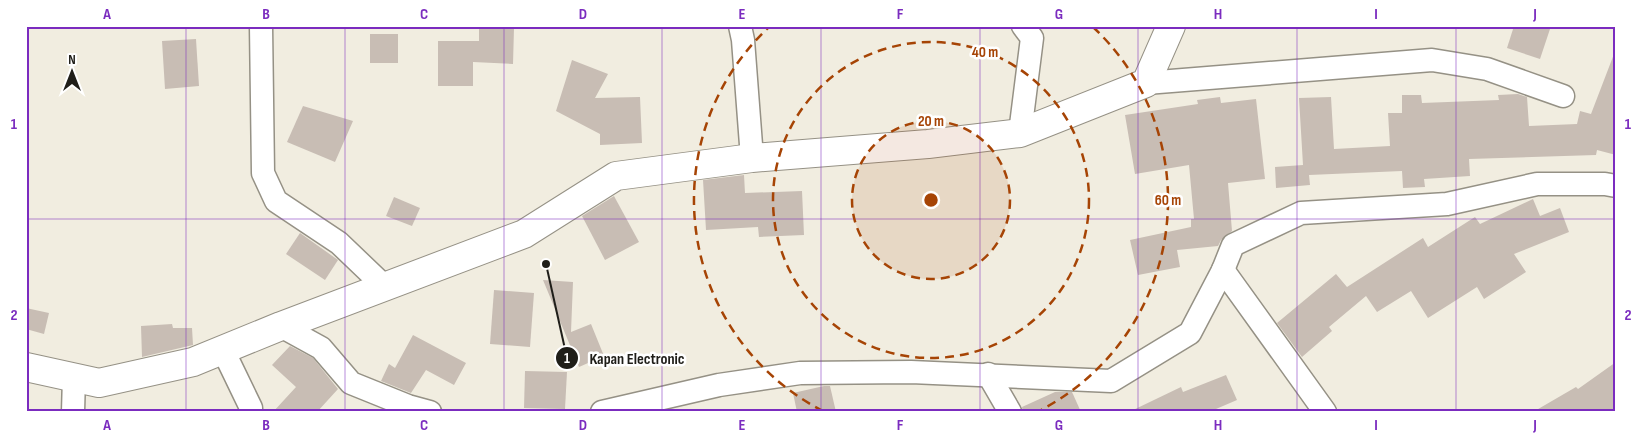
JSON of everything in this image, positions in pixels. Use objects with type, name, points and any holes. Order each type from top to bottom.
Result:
[{"type":"main road","points":[[26,367],[99,383],[193,362],[281,326],[524,234],[616,176],[752,158],[928,144],[1020,133],[1146,83],[1171,26]]},
{"type":"street","points":[[262,26],[264,173],[276,201],[339,243],[385,287]]},
{"type":"street","points":[[740,26],[743,40],[752,158]]},
{"type":"street","points":[[1020,133],[1032,38],[1024,26]]},
{"type":"street","points":[[1146,83],[1432,60],[1487,68],[1564,96]]},
{"type":"street","points":[[602,412],[719,385],[800,373],[988,374],[1111,381],[1190,333],[1223,270],[1233,245],[1301,213],[1447,204],[1537,184],[1605,184],[1616,186]]},
{"type":"street","points":[[1223,270],[1325,412]]},
{"type":"street","points":[[281,326],[321,348],[351,382],[408,406],[430,412]]},
{"type":"street","points":[[223,350],[251,408],[251,412]]},
{"type":"street","points":[[988,374],[1010,412]]},
{"type":"street","points":[[73,412],[74,377]]},
{"type":"building","points":[[1514,26],[1551,26],[1540,59],[1507,48]]},
{"type":"building","points":[[479,27],[514,28],[513,64],[473,62],[473,86],[438,86],[438,41],[479,41]]},
{"type":"building","points":[[370,34],[398,34],[398,63],[370,63]]},
{"type":"building","points":[[196,39],[199,86],[165,89],[162,41]]},
{"type":"building","points":[[1614,54],[1616,55],[1616,155],[1597,150],[1596,155],[1469,159],[1470,176],[1424,179],[1425,187],[1403,188],[1402,171],[1309,175],[1310,185],[1276,188],[1275,167],[1303,165],[1299,98],[1331,97],[1334,149],[1390,146],[1388,113],[1402,113],[1402,95],[1421,95],[1422,103],[1499,100],[1498,95],[1518,94],[1527,97],[1529,126],[1577,124],[1580,111],[1591,114]]},
{"type":"building","points":[[572,60],[608,74],[595,98],[640,97],[642,143],[600,145],[600,134],[556,111]]},
{"type":"building","points":[[1220,97],[1221,103],[1256,99],[1265,179],[1228,183],[1232,231],[1221,240],[1218,246],[1177,250],[1180,267],[1138,275],[1130,240],[1191,227],[1191,219],[1194,219],[1189,165],[1135,174],[1125,115],[1198,104],[1197,100]]},
{"type":"building","points":[[303,106],[353,121],[335,162],[287,142]]},
{"type":"building","points":[[744,175],[745,193],[802,191],[804,235],[759,237],[758,227],[706,230],[703,180]]},
{"type":"building","points":[[614,196],[639,242],[605,260],[582,216]]},
{"type":"building","points":[[394,197],[420,208],[412,226],[386,216]]},
{"type":"building","points":[[1533,199],[1540,216],[1560,208],[1569,232],[1514,254],[1526,272],[1484,299],[1477,287],[1428,318],[1411,291],[1377,312],[1366,296],[1329,327],[1332,331],[1302,357],[1277,323],[1336,274],[1347,287],[1423,238],[1428,247],[1475,217],[1480,224]]},
{"type":"building","points":[[300,233],[338,260],[325,280],[286,254]]},
{"type":"building","points":[[543,280],[573,282],[571,332],[591,324],[604,356],[579,367]]},
{"type":"building","points":[[494,290],[534,293],[530,347],[490,344]]},
{"type":"building","points":[[26,308],[49,313],[44,334],[26,329]]},
{"type":"building","points":[[172,324],[173,328],[192,328],[193,345],[142,357],[141,326]]},
{"type":"building","points":[[413,335],[466,363],[454,385],[426,370],[411,393],[381,381],[389,364],[395,368]]},
{"type":"building","points":[[290,346],[313,358],[338,389],[317,412],[273,412],[296,387],[272,365]]},
{"type":"building","points":[[1616,362],[1616,412],[1533,412],[1576,387],[1578,389]]},
{"type":"building","points":[[525,371],[567,372],[565,409],[524,408]]},
{"type":"building","points":[[1226,375],[1237,400],[1209,412],[1129,412],[1181,387],[1183,392]]},
{"type":"building","points":[[830,386],[836,412],[797,412],[793,393]]},
{"type":"building","points":[[1055,392],[1072,392],[1081,412],[1023,412],[1022,407]]},
{"type":"place","name":"Kapan Electronic","points":[[546,264]]}]
